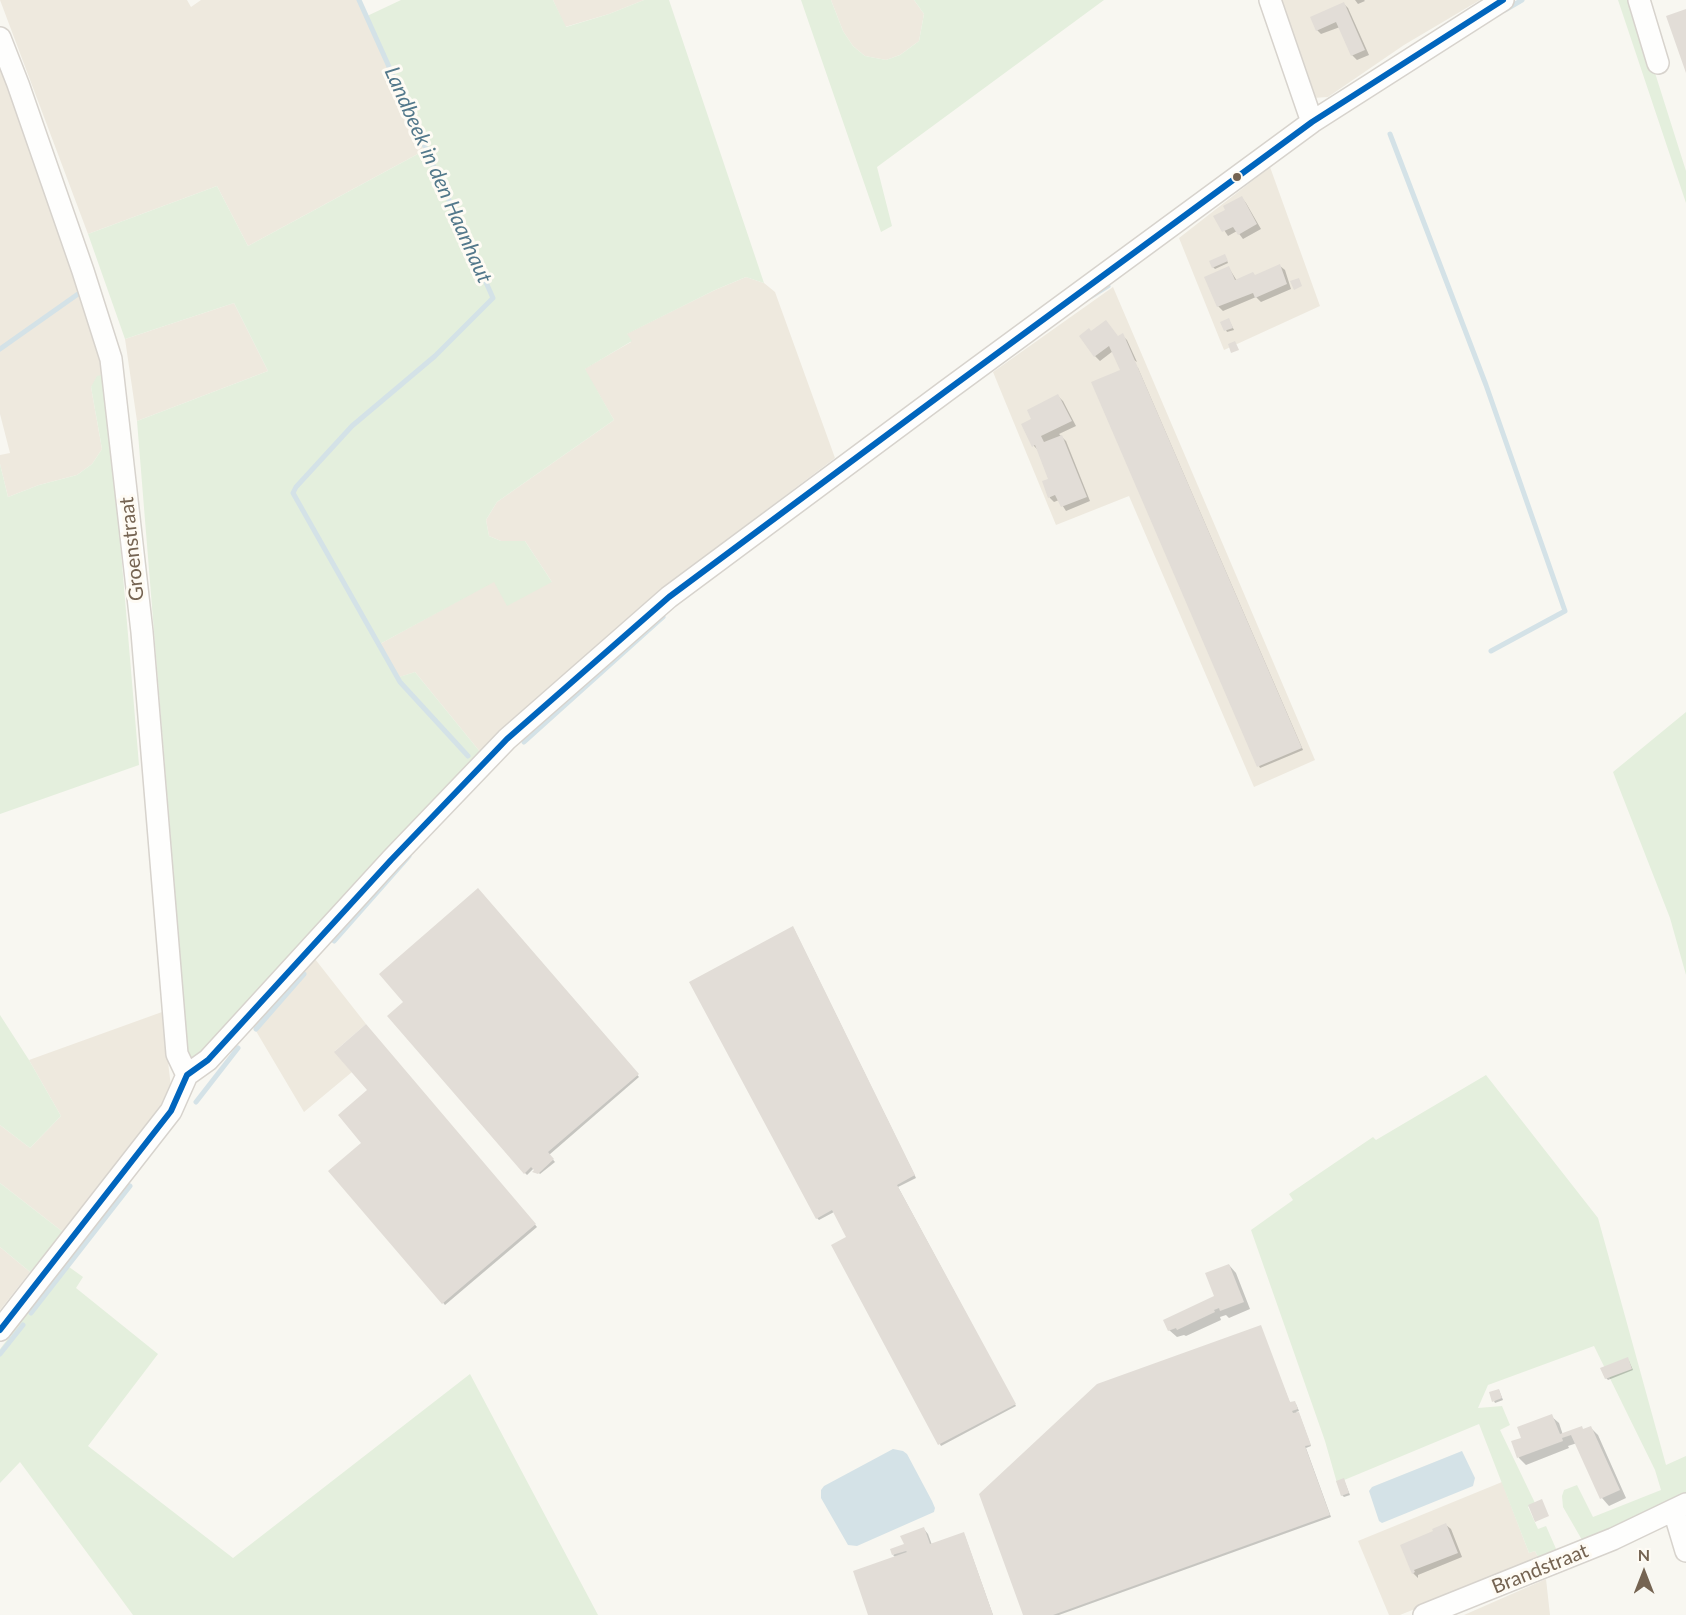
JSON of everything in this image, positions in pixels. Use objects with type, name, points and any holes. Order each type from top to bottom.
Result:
[{"type":"street","points":[[1270,0],[1312,122]]},
{"type":"street","points":[[0,1330],[171,1112],[187,1075],[208,1060],[391,860],[507,739],[669,597],[1312,122],[1503,0]]},
{"type":"street","points":[[1639,0],[1658,63]]},
{"type":"street","name":"Groenstraat","points":[[0,38],[80,260],[111,359],[142,632],[177,1054],[187,1075]]},
{"type":"street","points":[[1680,1508],[1686,1551]]},
{"type":"street","name":"Brandstraat","points":[[1424,1615],[1613,1539],[1680,1508]]},
{"type":"shaded area","points":[[0,0],[187,0],[191,7],[201,0],[358,0],[427,149],[248,246],[217,186],[88,234]]},
{"type":"shaded area","points":[[553,0],[644,0],[609,14],[565,27]]},
{"type":"shaded area","points":[[831,0],[914,0],[924,14],[919,41],[900,55],[886,60],[865,56],[853,46],[843,31]]},
{"type":"shaded area","points":[[1278,0],[1480,0],[1404,45],[1328,97],[1313,98]]},
{"type":"shaded area","points":[[0,62],[61,230],[106,374],[91,387],[102,449],[92,464],[77,475],[39,485],[8,497],[0,464],[0,455],[10,453],[0,414]]},
{"type":"shaded area","points":[[1270,167],[1320,306],[1224,350],[1179,238]]},
{"type":"shaded area","points":[[746,277],[764,283],[775,292],[835,458],[659,591],[481,753],[415,672],[397,678],[378,645],[494,581],[552,582],[525,541],[501,541],[489,536],[486,520],[497,502],[614,420],[584,369],[631,342],[626,334]]},
{"type":"shaded area","points":[[1113,287],[1315,760],[1254,787],[1129,496],[1056,525],[993,372]]},
{"type":"shaded area","points":[[234,303],[268,371],[137,421],[125,339]]},
{"type":"shaded area","points":[[315,959],[366,1024],[335,1051],[352,1072],[304,1112],[253,1026]]},
{"type":"shaded area","points":[[162,1012],[172,1095],[156,1119],[63,1232],[0,1183],[0,1125],[30,1148],[61,1116],[29,1060]]},
{"type":"shaded area","points":[[0,1247],[30,1272],[0,1310]]},
{"type":"shaded area","points":[[893,1449],[907,1454],[932,1501],[934,1512],[857,1546],[848,1545],[821,1498],[821,1490],[824,1486]]},
{"type":"shaded area","points":[[1462,1451],[1475,1478],[1473,1486],[1382,1523],[1379,1521],[1369,1491],[1372,1487]]},
{"type":"shaded area","points":[[1502,1482],[1529,1553],[1535,1551],[1539,1559],[1400,1615],[1389,1615],[1358,1541]]},
{"type":"shaded area","points":[[1546,1579],[1550,1615],[1464,1615]]},
{"type":"green space","points":[[401,0],[553,0],[566,27],[644,0],[669,0],[764,283],[746,277],[715,290],[627,334],[632,341],[585,369],[614,420],[497,502],[486,520],[489,536],[501,541],[525,541],[552,582],[507,606],[494,582],[378,645],[396,678],[415,672],[481,753],[197,1062],[191,1060],[188,1053],[137,421],[268,371],[234,303],[125,339],[88,234],[217,186],[248,246],[427,149],[365,17]]},
{"type":"green space","points":[[801,0],[831,0],[843,31],[853,46],[865,56],[886,60],[900,55],[919,41],[924,14],[914,0],[1104,0],[877,167],[892,226],[881,232]]},
{"type":"green space","points":[[1618,0],[1632,0],[1686,171],[1686,203]]},
{"type":"green space","points":[[106,374],[139,765],[0,814],[0,464],[8,497],[39,485],[77,475],[92,464],[102,449],[91,387],[97,376]]},
{"type":"green space","points":[[1686,712],[1686,975],[1670,918],[1613,772]]},
{"type":"green space","points":[[0,1015],[61,1116],[30,1148],[0,1125]]},
{"type":"green space","points":[[1486,1075],[1598,1218],[1666,1465],[1686,1456],[1686,1517],[1593,1559],[1563,1507],[1564,1490],[1577,1485],[1593,1517],[1661,1490],[1655,1470],[1594,1346],[1488,1385],[1478,1408],[1502,1406],[1510,1425],[1500,1430],[1535,1503],[1528,1507],[1538,1529],[1546,1526],[1557,1551],[1539,1559],[1535,1551],[1529,1553],[1479,1424],[1337,1483],[1325,1441],[1251,1230],[1293,1200],[1289,1194],[1373,1137],[1376,1140]]},
{"type":"green space","points":[[0,1183],[63,1232],[30,1272],[0,1247]]},
{"type":"green space","points":[[65,1264],[83,1277],[76,1288],[158,1354],[88,1446],[233,1558],[470,1374],[598,1615],[133,1615],[20,1462],[0,1483],[0,1349]]},
{"type":"building","points":[[1344,2],[1365,50],[1351,56],[1336,22],[1316,31],[1310,17]]},
{"type":"building","points":[[1686,9],[1686,73],[1666,16]]},
{"type":"building","points":[[1242,196],[1257,224],[1238,235],[1233,227],[1222,232],[1213,216],[1225,210],[1223,206]]},
{"type":"building","points":[[1225,254],[1228,261],[1212,268],[1209,261]]},
{"type":"building","points":[[1280,264],[1287,284],[1255,298],[1253,293],[1217,307],[1204,277],[1229,266],[1235,280],[1253,272],[1255,275]]},
{"type":"building","points":[[1299,278],[1302,286],[1294,290],[1290,281]]},
{"type":"building","points":[[1229,318],[1233,328],[1224,331],[1220,322]]},
{"type":"building","points":[[1106,320],[1118,336],[1123,333],[1302,748],[1257,767],[1091,382],[1120,370],[1109,346],[1094,357],[1079,336],[1089,328],[1091,331]]},
{"type":"building","points":[[1235,341],[1239,350],[1231,353],[1228,344]]},
{"type":"building","points":[[1058,394],[1072,421],[1041,436],[1044,442],[1062,435],[1087,497],[1061,507],[1055,495],[1048,498],[1042,481],[1048,479],[1035,445],[1032,447],[1021,424],[1031,419],[1027,410]]},
{"type":"building","points":[[478,888],[639,1074],[548,1152],[554,1159],[538,1174],[532,1172],[534,1170],[531,1167],[524,1174],[387,1016],[403,1002],[379,974]]},
{"type":"building","points":[[793,926],[915,1175],[897,1185],[1016,1404],[938,1445],[831,1245],[846,1237],[832,1210],[816,1219],[689,982]]},
{"type":"building","points":[[366,1024],[536,1224],[442,1304],[328,1171],[361,1143],[338,1115],[367,1090],[334,1052]]},
{"type":"building","points":[[1229,1264],[1244,1302],[1220,1311],[1219,1308],[1177,1330],[1176,1328],[1168,1331],[1163,1320],[1214,1296],[1205,1273]]},
{"type":"building","points":[[1261,1325],[1290,1402],[1295,1401],[1298,1409],[1292,1411],[1293,1413],[1299,1412],[1311,1445],[1305,1446],[1330,1515],[1053,1615],[1023,1615],[979,1494],[1097,1384]]},
{"type":"building","points":[[1628,1357],[1632,1369],[1605,1379],[1600,1368]]},
{"type":"building","points":[[1499,1389],[1502,1398],[1492,1402],[1489,1392]]},
{"type":"building","points":[[1552,1414],[1560,1434],[1582,1426],[1583,1429],[1591,1426],[1620,1490],[1600,1499],[1571,1435],[1562,1438],[1563,1441],[1517,1458],[1511,1441],[1521,1438],[1517,1427]]},
{"type":"building","points":[[1344,1478],[1349,1493],[1341,1496],[1336,1481]]},
{"type":"building","points":[[1542,1499],[1549,1516],[1535,1522],[1528,1505]]},
{"type":"building","points":[[1446,1523],[1458,1553],[1414,1570],[1412,1574],[1400,1545]]},
{"type":"building","points":[[924,1527],[930,1544],[964,1532],[993,1615],[868,1615],[853,1571],[907,1552],[892,1555],[890,1549],[904,1544],[900,1536]]},
{"type":"waterway","name":"Landbeek in den Haanhaut","points":[[359,0],[493,298],[435,356],[352,426],[293,493],[400,682],[468,756]]},
{"type":"waterway","points":[[1505,10],[1522,0]]},
{"type":"waterway","points":[[1390,134],[1486,385],[1565,611],[1491,651]]},
{"type":"waterway","points":[[1092,296],[1108,286]]},
{"type":"waterway","name":"Landbeek in den Haanhaut","points":[[0,349],[78,294]]},
{"type":"waterway","points":[[524,742],[663,617]]},
{"type":"waterway","points":[[334,941],[409,856]]},
{"type":"waterway","points":[[256,1029],[304,974]]},
{"type":"waterway","points":[[196,1102],[238,1048]]},
{"type":"waterway","points":[[31,1313],[130,1186]]},
{"type":"waterway","points":[[0,1354],[23,1325]]},
{"type":"transit line","points":[[0,1330],[171,1111],[187,1075],[208,1060],[391,860],[507,739],[669,597],[946,391],[1312,122],[1503,0]]}]
